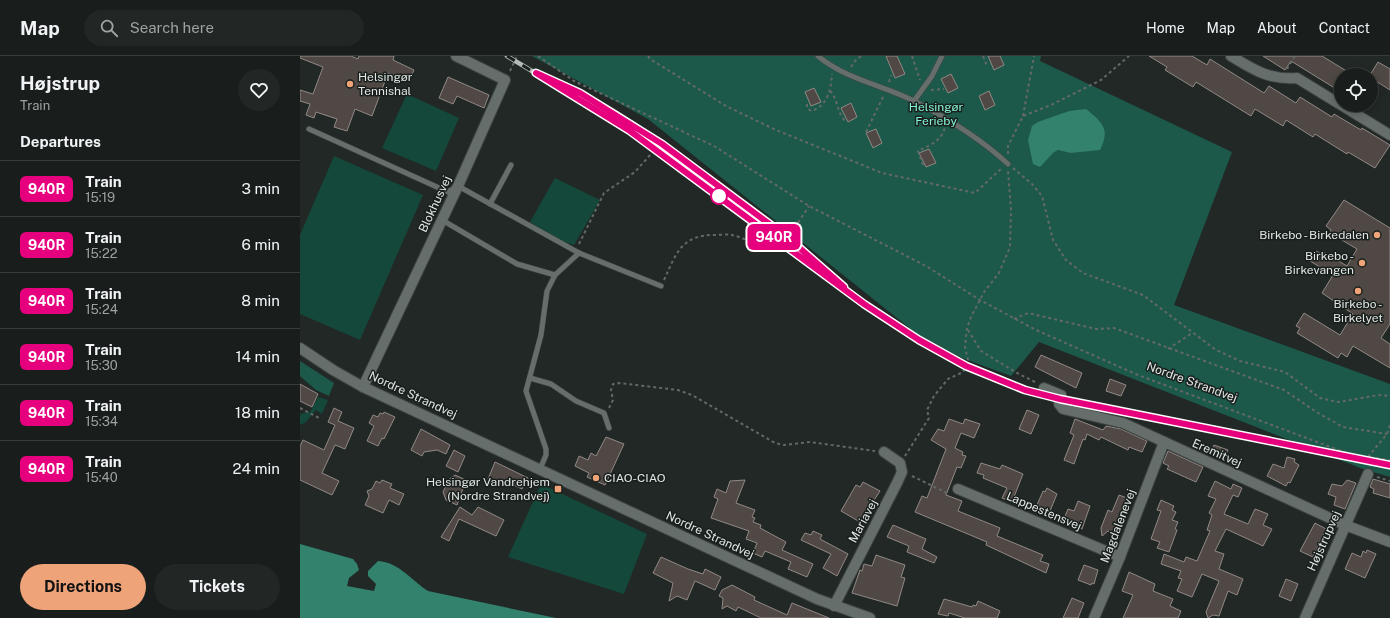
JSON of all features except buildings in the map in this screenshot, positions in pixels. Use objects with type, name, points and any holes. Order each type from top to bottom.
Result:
[{"type":"street","points":[[456,56],[505,80]]},
{"type":"street","points":[[1231,56],[1261,74],[1281,79],[1297,78],[1390,135]]},
{"type":"street","name":"Blokhusvej","points":[[363,387],[458,186],[505,80]]},
{"type":"street","name":"Nordre Strandvej","points":[[300,348],[328,367],[363,387],[834,606],[870,618]]},
{"type":"street","name":"Eremitvej","points":[[1044,388],[1061,394],[1059,404],[1062,409],[1123,423],[1345,525],[1390,542]]},
{"type":"street","name":"Magdalenevej","points":[[1094,618],[1120,557],[1164,442]]},
{"type":"street","points":[[884,452],[901,467]]},
{"type":"street","name":"Mariavej","points":[[834,606],[897,483],[901,467]]},
{"type":"street","name":"Højstrupvej","points":[[1305,618],[1368,474]]},
{"type":"street","name":"Lappestensvej","points":[[958,489],[1120,557]]},
{"type":"lane","points":[[818,56],[832,67],[914,101],[988,145],[1008,164]]},
{"type":"lane","points":[[914,101],[932,76],[942,56]]},
{"type":"lane","points":[[309,129],[448,192],[458,186],[579,253],[661,286]]},
{"type":"lane","points":[[490,204],[511,165]]},
{"type":"lane","points":[[442,220],[517,264],[555,275]]},
{"type":"lane","points":[[540,469],[546,455],[546,449],[526,391],[541,335],[547,290],[555,275],[579,253]]},
{"type":"lane","points":[[530,378],[550,384],[576,401],[604,413],[609,428]]},
{"type":"path","points":[[505,80],[516,61],[517,56]]},
{"type":"path","name":"Nordre Strandvej","points":[[538,56],[574,81],[714,146],[809,206],[926,266],[980,300],[1014,319],[1066,344],[1138,375],[1368,461]]},
{"type":"path","points":[[648,56],[673,74],[726,106],[776,130],[882,173],[975,193],[1008,164]]},
{"type":"path","points":[[849,74],[855,61],[861,56]]},
{"type":"path","points":[[983,56],[987,66]]},
{"type":"path","points":[[958,489],[952,495],[901,467],[929,418],[927,410],[934,396],[948,379],[963,372],[966,366],[968,360],[965,347],[967,328],[984,292],[999,273],[1010,247],[1011,210],[1008,146],[1023,116],[1034,56]]},
{"type":"path","points":[[1023,116],[1051,105],[1101,80],[1129,56]]},
{"type":"path","points":[[807,104],[807,108],[811,111],[826,101],[830,91],[832,67]]},
{"type":"path","points":[[866,132],[886,90]]},
{"type":"path","points":[[830,91],[833,94],[840,115],[846,122]]},
{"type":"path","points":[[923,165],[918,151],[938,140],[943,134],[946,120]]},
{"type":"path","points":[[579,253],[579,244],[604,193],[635,172],[651,154]]},
{"type":"path","points":[[1008,164],[1032,184],[1042,196],[1053,240],[1066,260],[1083,273],[1143,295],[1216,350],[1240,361],[1285,372],[1320,398],[1338,402],[1379,395],[1390,396]]},
{"type":"path","points":[[661,286],[676,254],[683,245],[692,238],[709,235],[733,235],[753,244],[776,251],[792,232],[809,206]]},
{"type":"path","points":[[1014,319],[1028,313],[1096,329],[1114,328],[1168,349],[1284,390],[1318,413],[1343,427],[1387,434]]},
{"type":"path","points":[[967,328],[981,351],[1044,388]]},
{"type":"path","points":[[1168,349],[1192,333]]},
{"type":"path","points":[[604,413],[612,405],[613,400],[611,390],[613,384],[619,383],[678,390],[692,395],[775,443],[784,444],[810,442],[884,452]]},
{"type":"path","points":[[300,408],[321,418]]},
{"type":"path","points":[[1390,425],[1387,434],[1368,457],[1368,474],[1390,481]]},
{"type":"path","points":[[1368,457],[1390,460]]},
{"type":"shaded area","points":[[407,94],[459,118],[436,171],[382,148]]},
{"type":"shaded area","points":[[1086,109],[1100,122],[1105,131],[1105,137],[1100,150],[1070,153],[1058,150],[1053,153],[1040,167],[1033,164],[1028,140],[1032,126],[1038,122],[1069,111]]},
{"type":"shaded area","points":[[334,156],[423,195],[360,340],[300,314],[300,235]]},
{"type":"shaded area","points":[[555,178],[600,200],[574,245],[561,241],[530,222]]},
{"type":"shaded area","points":[[318,397],[328,400],[322,414],[316,410],[306,422],[300,425],[300,414],[310,412]]},
{"type":"shaded area","points":[[541,484],[647,534],[624,594],[508,557]]},
{"type":"shaded area","points":[[300,544],[353,559],[359,570],[349,578],[347,586],[374,591],[376,584],[368,576],[368,571],[378,561],[386,562],[399,568],[428,591],[556,618],[300,618]]},
{"type":"green space","name":"Helsingør Ferieby","points":[[532,56],[1041,56],[1040,61],[1232,152],[1174,305],[1390,384],[1390,477],[1363,469],[1039,342],[1011,376],[962,358],[917,334],[648,119]],"holes":[[[1069,111],[1070,153],[1058,150],[1053,153],[1054,117]]]},
{"type":"green space","points":[[300,361],[334,383],[329,396],[316,390],[300,376]]},
{"type":"railway","points":[[507,56],[630,131],[854,296],[919,340],[966,366],[1025,390],[1060,399],[1390,465]]},
{"type":"railway","points":[[570,88],[589,97],[645,131],[784,234],[823,267]]},
{"type":"train","name":"940R","points":[[844,287],[816,260],[787,237],[662,144],[605,107],[580,93],[536,73],[630,131],[884,318],[962,364],[1025,390],[1060,399],[1390,465]]},
{"type":"place","name":"Helsingør Tennishal","points":[[350,84]]},
{"type":"place","name":"Birkebo - Birkedalen","points":[[1377,235]]},
{"type":"place","name":"Birkebo - Birkevangen","points":[[1362,263]]},
{"type":"place","name":"Birkebo - Birkelyet","points":[[1358,291]]},
{"type":"place","name":"CIAO-CIAO","points":[[596,478]]},
{"type":"place","name":"Helsingør Vandrehjem (Nordre Strandvej)","points":[[558,489]]}]
